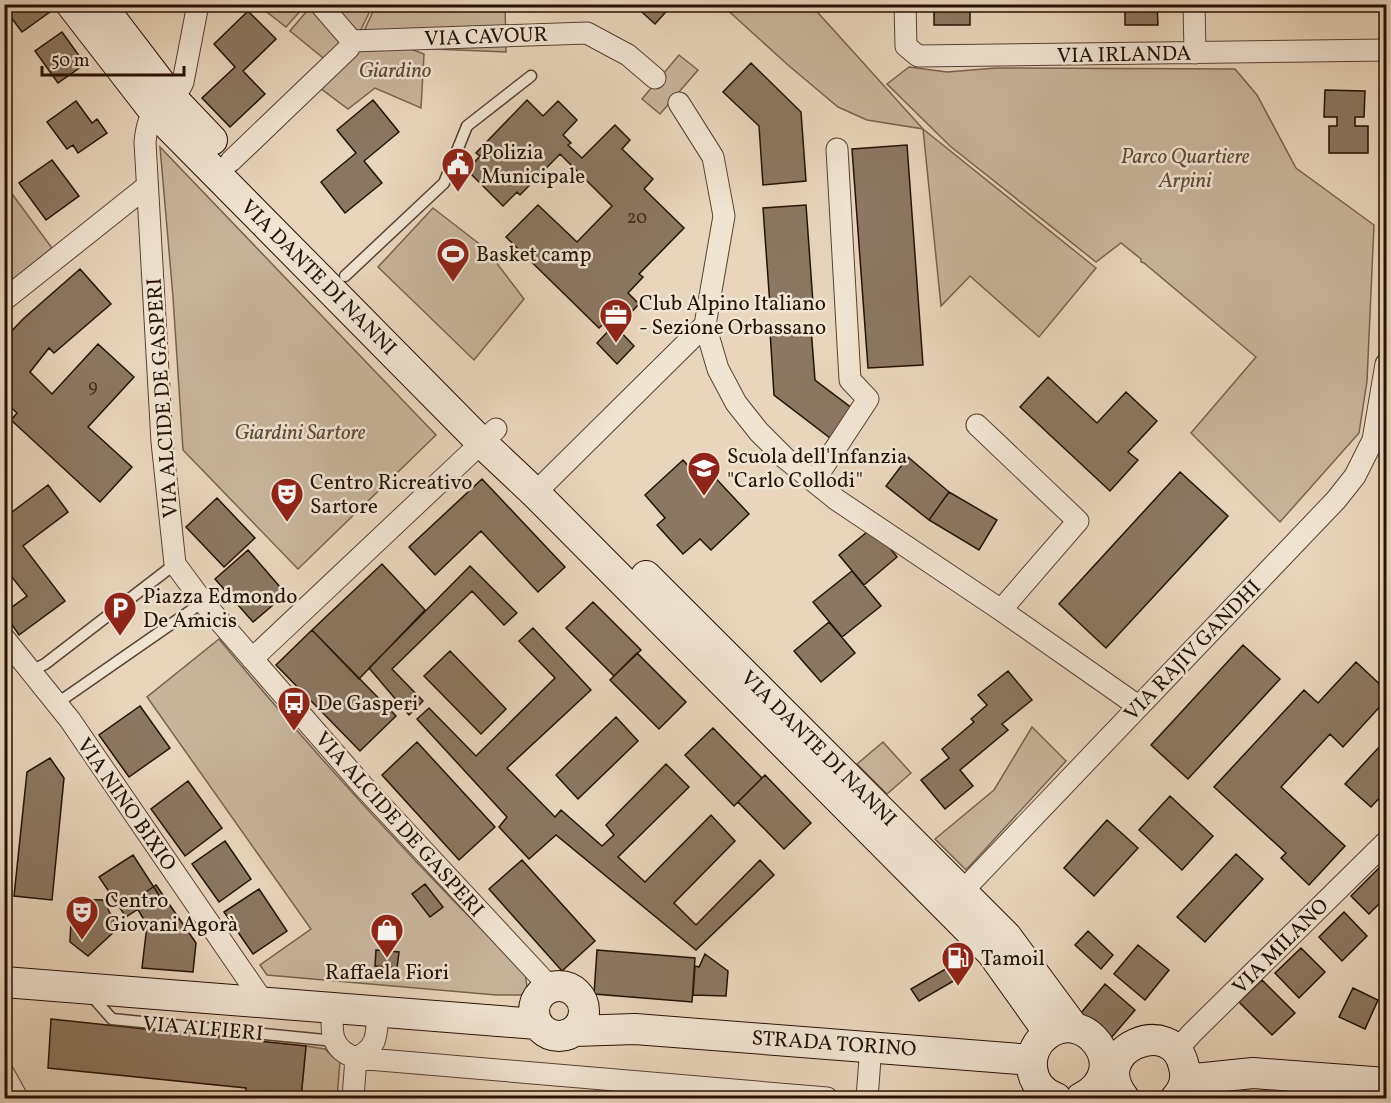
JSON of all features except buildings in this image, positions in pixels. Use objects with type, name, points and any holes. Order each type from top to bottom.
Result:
[{"type":"street","name":"VIA DANTE DI NANNI","points":[[71,4],[163,104],[489,436],[542,486],[955,900],[1006,936],[1062,1031],[1093,1037],[1112,1054]]},
{"type":"street","name":"VIA DANTE DI NANNI","points":[[100,4],[163,104],[231,161],[345,276],[489,436]]},
{"type":"street","points":[[163,104],[180,91],[198,4]]},
{"type":"street","name":"VIA CAVOUR","points":[[320,4],[352,41],[587,33],[628,55],[655,78]]},
{"type":"street","name":"VIA IRLANDA","points":[[905,4],[906,46],[918,56],[1386,50]]},
{"type":"street","points":[[1194,4],[1195,53]]},
{"type":"street","points":[[231,161],[349,48]]},
{"type":"street","points":[[679,103],[713,157],[724,216],[705,325],[718,369],[736,403],[759,432],[785,458],[837,500],[1001,610],[1138,706]]},
{"type":"street","name":"VIA ALCIDE DE GASPERI","points":[[163,104],[147,127],[146,187],[162,442],[175,564],[203,602],[363,786],[550,987]]},
{"type":"street","points":[[814,481],[868,399],[850,380],[837,149]]},
{"type":"street","points":[[4,300],[146,187]]},
{"type":"street","points":[[542,486],[705,325]]},
{"type":"street","name":"VIA RAJIV GANDHI","points":[[955,900],[1336,500],[1355,476],[1373,440],[1386,364]]},
{"type":"street","points":[[978,425],[1078,521],[1001,610]]},
{"type":"street","points":[[252,659],[489,436]]},
{"type":"street","name":"VIA NINO BIXIO","points":[[4,638],[70,720],[264,1003]]},
{"type":"street","name":"VIA MILANO","points":[[1180,1078],[1184,1042],[1386,842]]},
{"type":"street","name":"VIA ALFIERI","points":[[4,982],[537,1024]]},
{"type":"street","points":[[559,986],[571,989],[580,996],[579,1018],[562,1036],[546,1033],[537,1024],[534,1013],[536,1000],[541,992],[550,987],[559,986]]},
{"type":"street","points":[[333,1008],[332,1035],[346,1054],[356,1058],[827,1098]]},
{"type":"street","points":[[356,1058],[367,1053],[375,1044],[378,1012]]},
{"type":"street","name":"STRADA TORINO","points":[[579,1018],[635,1029],[1032,1060]]},
{"type":"street","points":[[1056,1098],[1040,1088],[1035,1078],[1032,1060],[1037,1046],[1062,1031]]},
{"type":"street","points":[[1108,1094],[1115,1069],[1112,1054],[1139,1042],[1152,1040],[1168,1044],[1180,1078],[1253,1073],[1386,1083]]},
{"type":"street","points":[[867,1098],[872,1046]]},
{"type":"street","points":[[352,1098],[356,1058]]},
{"type":"street","points":[[4,1074],[15,1094],[4,1098]]},
{"type":"lane","points":[[345,276],[444,183],[467,126],[531,76]]},
{"type":"lane","points":[[31,671],[45,664],[175,564]]},
{"type":"lane","points":[[56,704],[203,602]]},
{"type":"lane","name":"VIA ALFIERI","points":[[86,989],[112,1019],[335,1041]]},
{"type":"green space","name":"Giardino","points":[[258,5],[373,5],[350,52],[357,46],[376,5],[505,5],[506,52],[408,48],[424,54],[421,108],[375,88],[348,109],[320,88],[328,62],[290,31],[306,12],[303,8],[286,27]]},
{"type":"green space","points":[[722,5],[811,5],[923,129],[867,120],[838,107]]},
{"type":"green space","points":[[679,55],[698,70],[660,114],[642,99]]},
{"type":"green space","name":"Parco Quartiere Arpini","points":[[909,67],[947,72],[996,68],[1235,69],[1257,95],[1296,168],[1374,225],[1367,381],[1359,433],[1280,522],[1191,433],[1256,357],[1121,243],[1096,262],[950,146],[887,84]]},
{"type":"green space","points":[[923,129],[1096,268],[1039,337],[970,276],[941,306]]},
{"type":"green space","name":"Giardini Sartore","points":[[160,147],[436,435],[298,569],[183,450]]},
{"type":"green space","points":[[4,183],[52,248],[5,286],[4,286]]},
{"type":"green space","name":"Basket camp","points":[[433,208],[486,249],[524,299],[474,360],[378,267]]},
{"type":"green space","points":[[219,639],[368,810],[525,973],[527,987],[522,995],[496,995],[267,975],[260,965],[311,929],[147,697]]},
{"type":"green space","points":[[1032,727],[1066,761],[966,870],[935,839],[994,790]]},
{"type":"green space","points":[[883,742],[911,773],[887,794],[857,764]]},
{"type":"green space","points":[[306,1046],[325,1049],[340,1061],[337,1098],[301,1098]]},
{"type":"place","name":"Polizia Municipale","points":[[458,193]]},
{"type":"place","name":"Basket camp","points":[[453,283]]},
{"type":"place","name":"Club Alpino Italiano - Sezione Orbassano","points":[[616,344]]},
{"type":"place","name":"Scuola dell'Infanzia \"Carlo Collodi\"","points":[[704,497]]},
{"type":"place","name":"Centro Ricreativo Sartore","points":[[287,523]]},
{"type":"place","name":"Piazza Edmondo De Amicis","points":[[120,637]]},
{"type":"place","name":"De Gasperi","points":[[294,732]]},
{"type":"place","name":"Centro Giovani Agorà","points":[[82,941]]},
{"type":"place","name":"Raffaela Fiori","points":[[387,959]]},
{"type":"place","name":"Tamoil","points":[[958,987]]}]
